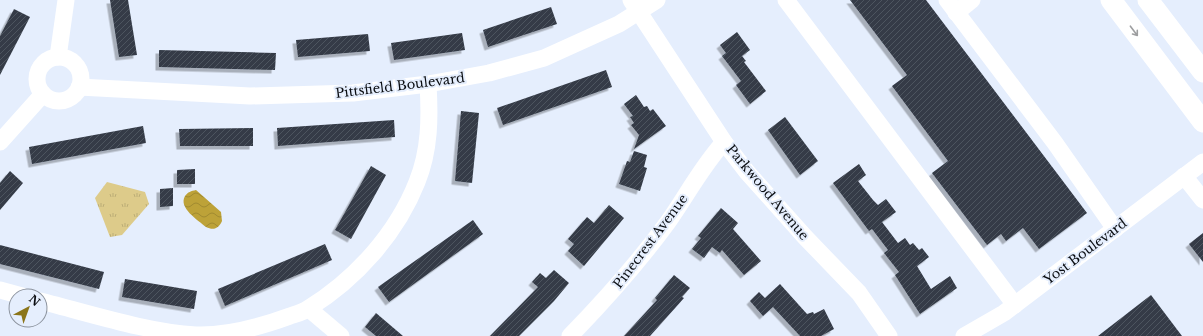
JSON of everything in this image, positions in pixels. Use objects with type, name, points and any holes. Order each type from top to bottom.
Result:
[{"type":"main road","points":[[1111,0],[1203,122]]},
{"type":"main road","points":[[1128,0],[1203,100]]},
{"type":"main road","points":[[1148,0],[1203,72]]},
{"type":"street","points":[[58,57],[66,0]]},
{"type":"street","name":"Pittsfield Boulevard","points":[[79,87],[250,96],[353,93],[428,84],[489,73],[544,58],[619,24],[635,6],[657,0]]},
{"type":"street","points":[[786,0],[1015,305]]},
{"type":"street","points":[[972,0],[951,6],[1055,143],[1115,229]]},
{"type":"street","name":"Parkwood Avenue","points":[[635,6],[724,142],[747,172],[778,208],[859,293],[889,336]]},
{"type":"street","points":[[58,57],[66,58],[76,65],[81,78],[79,87],[75,95],[62,101],[55,101],[43,94],[38,83],[39,71],[47,61],[58,57]]},
{"type":"street","points":[[48,303],[144,327],[196,335],[235,334],[309,309],[364,264],[385,239],[418,182],[426,151],[430,121],[428,84]]},
{"type":"street","points":[[0,142],[43,94]]},
{"type":"street","name":"Pinecrest Avenue","points":[[570,336],[625,277],[669,221],[707,162],[724,142]]},
{"type":"street","name":"Yost Boulevard","points":[[964,336],[1004,314],[1203,162]]},
{"type":"street","points":[[1184,176],[1203,200]]},
{"type":"street","points":[[309,309],[341,336]]},
{"type":"green space","points":[[107,182],[145,192],[149,204],[122,235],[110,237],[95,198]]},
{"type":"water","points":[[196,190],[221,212],[222,221],[216,228],[211,229],[206,227],[186,209],[184,205],[185,196]]},
{"type":"building","points":[[110,0],[128,0],[137,55],[119,57]]},
{"type":"building","points":[[850,0],[926,0],[1087,213],[1039,249],[1023,228],[1006,241],[1001,234],[987,245],[932,173],[948,161],[892,86],[907,75]]},
{"type":"building","points":[[551,7],[557,24],[488,47],[483,30]]},
{"type":"building","points":[[14,9],[30,17],[0,75],[0,36]]},
{"type":"building","points":[[737,32],[750,50],[742,56],[746,61],[744,62],[766,91],[750,104],[736,85],[741,81],[722,56],[726,53],[720,45]]},
{"type":"building","points":[[462,33],[465,50],[394,60],[391,43]]},
{"type":"building","points":[[368,34],[370,51],[298,57],[296,40]]},
{"type":"building","points":[[159,50],[276,53],[275,70],[159,67]]},
{"type":"building","points":[[606,70],[612,87],[503,125],[497,108]]},
{"type":"building","points":[[636,95],[644,107],[647,106],[650,111],[653,109],[666,126],[634,149],[639,135],[631,125],[634,123],[630,117],[633,116],[624,104]]},
{"type":"building","points":[[461,111],[479,113],[472,183],[455,181]]},
{"type":"building","points":[[785,117],[818,161],[800,175],[768,130]]},
{"type":"building","points":[[394,120],[395,137],[278,146],[277,128]]},
{"type":"building","points":[[143,126],[146,143],[32,164],[29,147]]},
{"type":"building","points":[[253,128],[253,146],[180,146],[179,129]]},
{"type":"building","points":[[634,151],[647,155],[644,167],[647,168],[640,191],[619,184],[627,161],[630,162]]},
{"type":"building","points":[[859,164],[866,175],[858,181],[878,205],[886,199],[896,212],[882,222],[898,243],[905,238],[910,245],[913,243],[919,250],[922,248],[929,257],[917,266],[931,289],[950,276],[957,288],[920,314],[895,275],[899,272],[884,253],[888,250],[872,229],[869,231],[833,183]]},
{"type":"building","points":[[371,166],[386,175],[351,239],[335,230]]},
{"type":"building","points":[[195,169],[195,184],[177,184],[177,170]]},
{"type":"building","points":[[10,171],[23,183],[0,210],[0,183]]},
{"type":"building","points":[[173,188],[173,206],[160,207],[160,189]]},
{"type":"building","points":[[609,205],[624,218],[584,266],[568,251],[574,244],[568,239],[587,217],[594,223]]},
{"type":"building","points":[[721,208],[738,223],[733,229],[761,261],[744,275],[722,250],[720,253],[712,247],[704,258],[692,249],[701,238],[698,236]]},
{"type":"building","points":[[473,220],[483,234],[389,302],[378,287]]},
{"type":"building","points":[[1203,233],[1203,262],[1189,244]]},
{"type":"building","points":[[325,244],[332,260],[225,306],[218,289]]},
{"type":"building","points":[[0,245],[104,272],[99,289],[0,264]]},
{"type":"building","points":[[554,270],[569,283],[554,301],[519,336],[490,336],[538,287],[532,282],[540,273],[546,278]]},
{"type":"building","points":[[674,275],[690,288],[682,297],[684,298],[650,336],[624,336],[657,300],[655,298]]},
{"type":"building","points":[[125,279],[197,291],[194,309],[122,297]]},
{"type":"building","points":[[780,284],[807,314],[813,312],[814,314],[824,309],[834,329],[821,336],[800,336],[773,307],[763,316],[750,301],[759,292],[765,298]]},
{"type":"building","points":[[1151,295],[1182,336],[1098,336]]},
{"type":"building","points":[[376,313],[403,336],[376,336],[365,327]]}]
